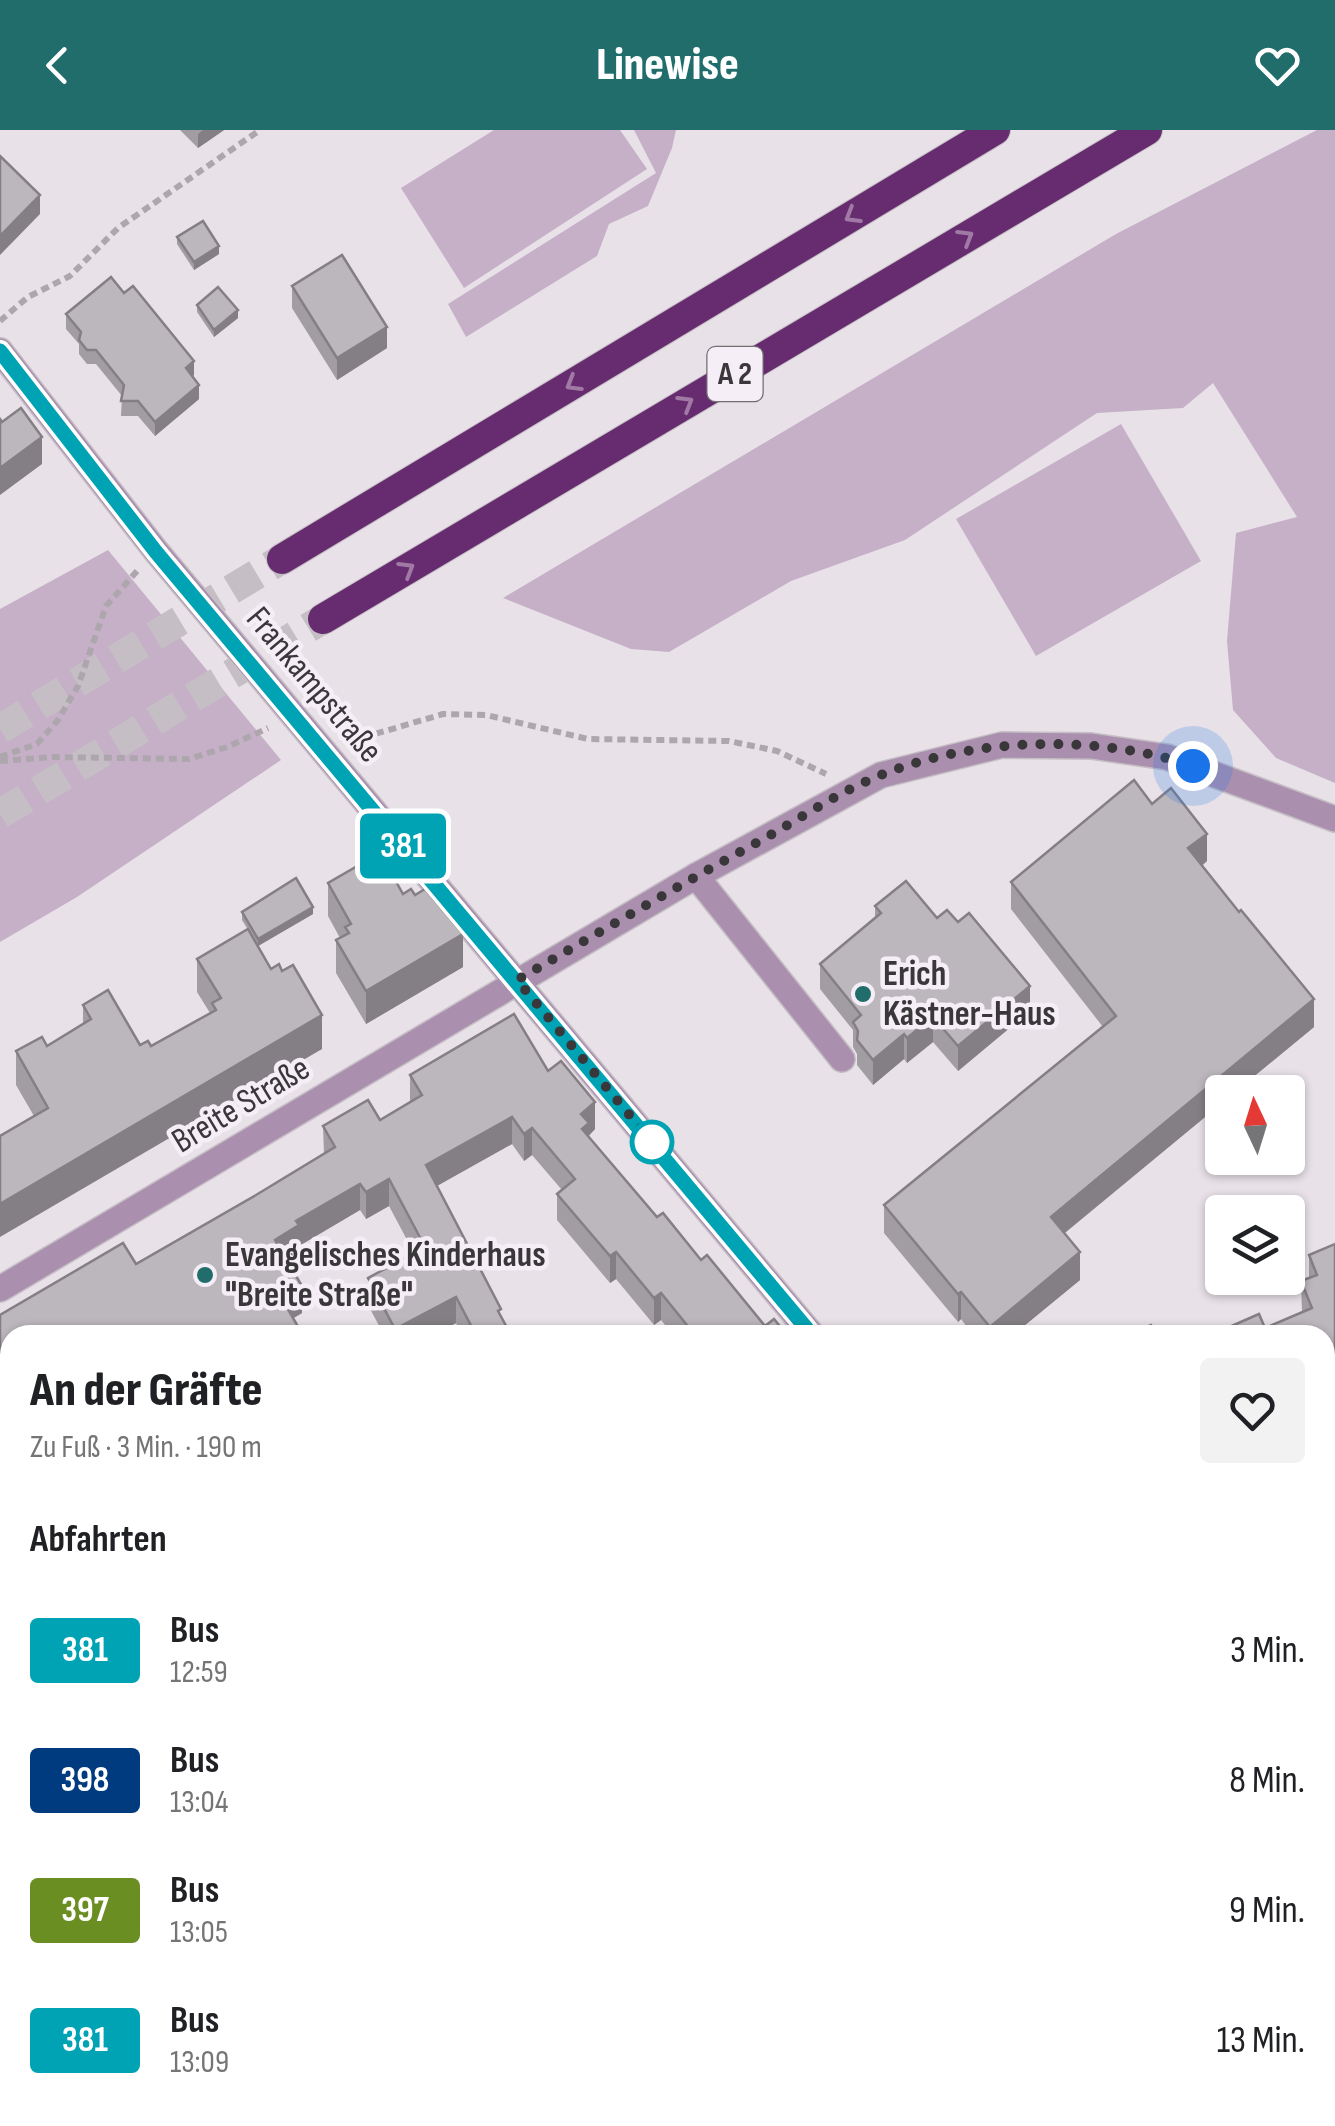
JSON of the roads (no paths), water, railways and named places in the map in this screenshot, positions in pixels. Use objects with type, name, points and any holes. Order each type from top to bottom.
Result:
[{"type":"highway","name":"A 2","points":[[282,559],[995,130]]},
{"type":"highway","name":"A 2","points":[[323,619],[1147,130]]},
{"type":"street","name":"Frankampstraße","points":[[0,352],[156,552],[804,1325]]},
{"type":"street","name":"Breite Straße","points":[[0,1289],[517,980],[881,775],[1002,744],[1091,746],[1166,757],[1335,819]]},
{"type":"street","points":[[696,876],[842,1058]]},
{"type":"tunnel","points":[[0,729],[282,559]]},
{"type":"tunnel","points":[[0,814],[323,619]]},
{"type":"place","name":"Erich Kästner-Haus","points":[[863,994]]},
{"type":"place","name":"Evangelisches Kinderhaus \"Breite Straße\"","points":[[205,1275]]}]
